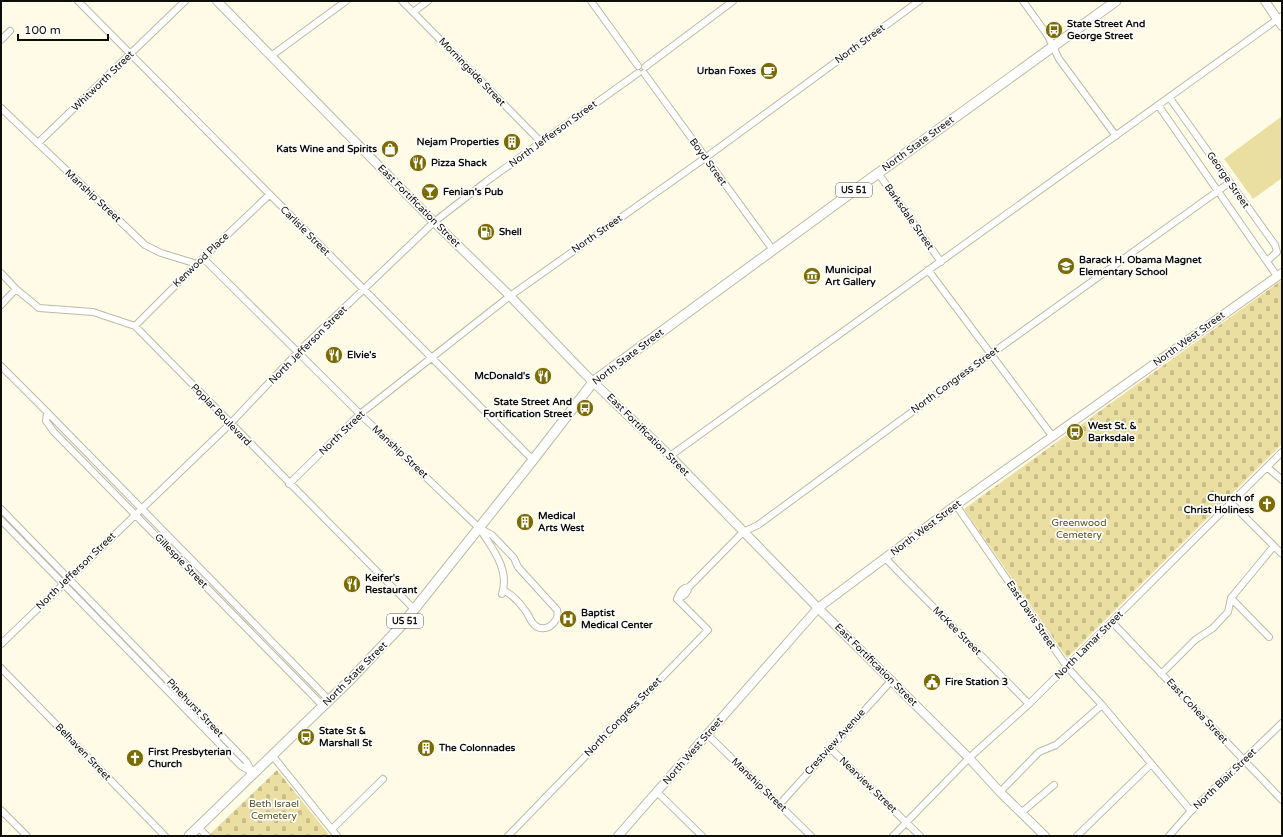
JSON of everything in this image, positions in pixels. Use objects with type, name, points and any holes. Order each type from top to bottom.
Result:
[{"type":"main road","name":"North State Street","points":[[189,836],[384,645],[479,528],[594,381],[1116,1]]},
{"type":"street","name":"Carlisle Street","points":[[78,1],[430,358],[533,460]]},
{"type":"street","name":"Whitworth Street","points":[[38,143],[185,1]]},
{"type":"street","name":"East Fortification Street","points":[[217,1],[434,222],[510,296],[548,337],[670,456],[743,532],[892,680],[969,758],[1000,792],[1045,836]]},
{"type":"street","points":[[271,56],[346,1]]},
{"type":"street","name":"Morningside Street","points":[[402,1],[541,142]]},
{"type":"street","points":[[413,12],[428,1]]},
{"type":"street","name":"Boyd Street","points":[[591,1],[773,250]]},
{"type":"street","name":"North Jefferson Street","points":[[1,644],[230,424],[298,352],[434,222],[487,181],[641,70],[733,1]]},
{"type":"street","name":"North Street","points":[[289,484],[360,414],[510,296],[705,158],[919,1]]},
{"type":"street","points":[[1023,1],[1048,36],[1059,59],[1116,136]]},
{"type":"street","points":[[670,456],[1169,97],[1280,21],[1265,1]]},
{"type":"street","points":[[1,40],[10,31]]},
{"type":"street","name":"George Street","points":[[1169,97],[1277,249],[1275,255],[1267,261]]},
{"type":"street","name":"George Street","points":[[1158,106],[1267,261],[1280,275]]},
{"type":"street","name":"Manship Street","points":[[1,108],[145,245],[161,253],[197,264]]},
{"type":"street","name":"Barksdale Street","points":[[878,173],[941,262]]},
{"type":"street","name":"North Congress Street","points":[[508,836],[708,630],[677,599],[680,591],[689,587],[743,532],[758,525],[991,354],[1229,183]]},
{"type":"street","name":"Kenwood Place","points":[[135,326],[269,195]]},
{"type":"street","name":"Manship Street","points":[[203,258],[360,414],[479,528],[494,549],[502,566],[502,592],[509,593],[525,609],[532,622],[538,628],[546,628],[557,620],[557,610],[518,566],[514,558],[492,535],[479,528]]},
{"type":"street","points":[[928,270],[1053,437]]},
{"type":"street","name":"Poplar Boulevard","points":[[1,273],[16,289],[39,308],[93,312],[135,326],[289,484],[414,609]]},
{"type":"street","name":"North West Street","points":[[618,836],[818,608],[956,505],[1280,275]]},
{"type":"street","points":[[1,305],[16,289]]},
{"type":"street","name":"Gillespie Street","points":[[1,366],[142,508],[326,703]]},
{"type":"street","name":"Gillespie Street","points":[[48,412],[46,418],[50,428],[326,703]]},
{"type":"street","name":"North Lamar Street","points":[[893,836],[969,758],[1029,704],[1067,667],[1282,452]]},
{"type":"street","points":[[1267,467],[1282,480]]},
{"type":"street","points":[[1231,503],[1282,554]]},
{"type":"street","name":"East Davis Street","points":[[956,505],[1067,667],[1102,704],[1191,811]]},
{"type":"street","name":"Pinehurst Street","points":[[1,509],[70,578],[246,761],[254,773]]},
{"type":"street","name":"Pinehurst Street","points":[[1,520],[241,766],[254,773]]},
{"type":"street","points":[[14,534],[20,528]]},
{"type":"street","points":[[1161,674],[1195,640],[1212,628],[1228,612],[1231,598],[1274,546]]},
{"type":"street","name":"McKee Street","points":[[885,558],[1029,704]]},
{"type":"street","points":[[1231,598],[1269,636]]},
{"type":"street","points":[[96,618],[102,612]]},
{"type":"street","name":"East Cohea Street","points":[[1112,622],[1243,761],[1282,800]]},
{"type":"street","points":[[131,654],[137,648]]},
{"type":"street","name":"Belhaven Street","points":[[1,668],[165,836]]},
{"type":"street","name":"Crestview Avenue","points":[[779,805],[892,680]]},
{"type":"street","points":[[1000,792],[1039,752],[1056,745],[1102,704]]},
{"type":"street","name":"North Blair Street","points":[[1169,836],[1191,811],[1282,723]]},
{"type":"street","name":"Manship Street","points":[[708,735],[811,836]]},
{"type":"street","name":"Nearview Street","points":[[830,748],[920,836]]},
{"type":"street","points":[[272,755],[337,836]]},
{"type":"street","points":[[1077,836],[1151,764]]},
{"type":"street","points":[[332,829],[383,779]]},
{"type":"street","points":[[1022,812],[1054,785]]},
{"type":"street","points":[[657,792],[702,836]]},
{"type":"street","points":[[1,810],[27,836]]},
{"type":"street","points":[[198,827],[207,836]]},
{"type":"street","points":[[1174,831],[1180,836]]},
{"type":"green space","points":[[1282,116],[1282,178],[1253,199],[1224,159]]},
{"type":"green space","name":"Greenwood Cemetery","points":[[1282,280],[1282,444],[1067,658],[964,509]]},
{"type":"green space","name":"Beth Israel Cemetery","points":[[277,770],[330,836],[212,836],[210,834]]},
{"type":"place","name":"State Street And George Street","points":[[1054,30]]},
{"type":"place","name":"Urban Foxes","points":[[769,71]]},
{"type":"place","name":"Nejam Properties","points":[[512,142]]},
{"type":"place","name":"Kats Wine and Spirits","points":[[390,149]]},
{"type":"place","name":"Pizza Shack","points":[[418,163]]},
{"type":"place","name":"Fenian's Pub","points":[[430,192]]},
{"type":"place","name":"Shell","points":[[486,232]]},
{"type":"place","name":"Barack H. Obama Magnet Elementary School","points":[[1066,266]]},
{"type":"place","name":"Municipal Art Gallery","points":[[812,276]]},
{"type":"place","name":"Elvie's","points":[[334,355]]},
{"type":"place","name":"McDonald's","points":[[543,376]]},
{"type":"place","name":"State Street And Fortification Street","points":[[585,408]]},
{"type":"place","name":"West St. & Barksdale","points":[[1075,432]]},
{"type":"place","name":"Church of Christ Holiness","points":[[1267,504]]},
{"type":"place","name":"Medical Arts West","points":[[525,522]]},
{"type":"place","name":"Keifer's Restaurant","points":[[352,584]]},
{"type":"place","name":"Baptist Medical Center","points":[[568,619]]},
{"type":"place","name":"Fire Station 3","points":[[932,682]]},
{"type":"place","name":"State St & Marshall St","points":[[306,737]]},
{"type":"place","name":"The Colonnades","points":[[426,748]]},
{"type":"place","name":"First Presbyterian Church","points":[[135,758]]}]
